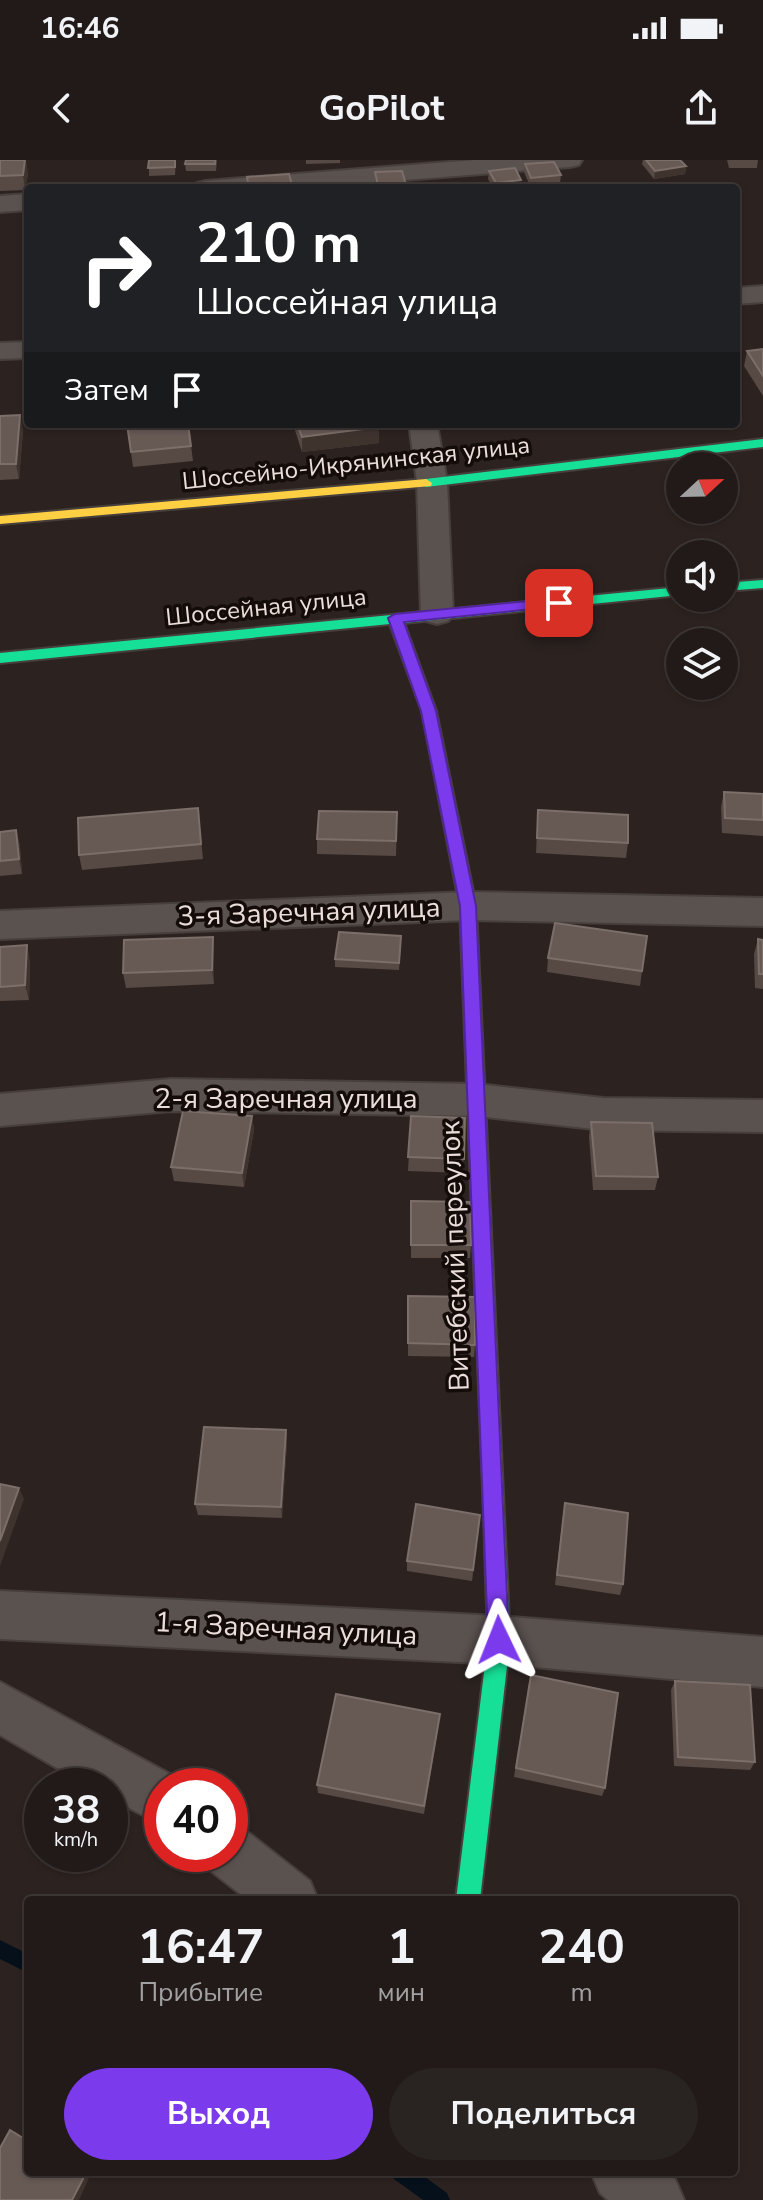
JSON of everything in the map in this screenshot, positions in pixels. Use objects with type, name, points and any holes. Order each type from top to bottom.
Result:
[{"type":"street","points":[[312,184],[444,179],[570,160]]},
{"type":"street","points":[[0,204],[24,202]]},
{"type":"street","points":[[740,296],[763,294]]},
{"type":"street","points":[[0,351],[24,350]]},
{"type":"street","points":[[424,428],[432,482],[437,614]]},
{"type":"street","name":"Шоссейно-Икрянинская улица","points":[[0,520],[432,482],[763,443]]},
{"type":"street","points":[[738,586],[763,584]]},
{"type":"street","name":"Шоссейная улица","points":[[0,658],[666,592]]},
{"type":"street","name":"Витебский переулок","points":[[395,618],[429,711],[468,906],[499,1640],[468,1896]]},
{"type":"street","name":"3-я Заречная улица","points":[[0,925],[468,906],[763,912]]},
{"type":"street","name":"2-я Заречная улица","points":[[0,1110],[171,1095],[477,1100],[603,1114],[763,1116]]},
{"type":"street","name":"1-я Заречная улица","points":[[0,1615],[499,1640],[763,1662]]},
{"type":"street","points":[[0,1707],[144,1789]]},
{"type":"street","points":[[248,1866],[286,1896]]},
{"type":"street","points":[[626,2176],[654,2200]]},
{"type":"building","points":[[0,160],[25,160],[23,175],[0,176]]},
{"type":"building","points":[[149,160],[175,160],[175,167],[148,168]]},
{"type":"building","points":[[186,160],[215,160],[215,164],[185,164]]},
{"type":"building","points":[[646,160],[680,160],[686,166],[655,171]]},
{"type":"building","points":[[554,162],[561,175],[531,178],[525,164]]},
{"type":"building","points":[[515,168],[521,180],[496,183],[489,171]]},
{"type":"building","points":[[402,171],[406,184],[378,184],[375,172]]},
{"type":"building","points":[[289,174],[292,184],[248,184],[247,177]]},
{"type":"building","points":[[763,349],[763,376],[747,351]]},
{"type":"building","points":[[20,415],[16,464],[0,464],[0,416]]},
{"type":"building","points":[[128,428],[189,428],[191,446],[131,452]]},
{"type":"building","points":[[299,428],[371,428],[302,437]]},
{"type":"building","points":[[724,792],[763,794],[763,820],[725,818]]},
{"type":"building","points":[[198,808],[201,844],[79,855],[78,818]]},
{"type":"building","points":[[538,810],[628,815],[628,843],[537,838]]},
{"type":"building","points":[[319,811],[397,812],[396,841],[317,839]]},
{"type":"building","points":[[16,830],[19,859],[0,861],[0,832]]},
{"type":"building","points":[[555,923],[647,936],[642,971],[548,958]]},
{"type":"building","points":[[339,932],[401,936],[399,963],[335,959]]},
{"type":"building","points":[[213,937],[212,970],[123,973],[124,940]]},
{"type":"building","points":[[758,939],[763,940],[763,974],[759,974]]},
{"type":"building","points":[[27,945],[25,985],[0,987],[0,947]]},
{"type":"building","points":[[183,1111],[252,1116],[242,1173],[171,1167]]},
{"type":"building","points":[[411,1116],[465,1118],[464,1159],[408,1157]]},
{"type":"building","points":[[591,1122],[652,1123],[658,1177],[596,1176]]},
{"type":"building","points":[[411,1201],[470,1202],[471,1245],[411,1245]]},
{"type":"building","points":[[408,1296],[475,1297],[475,1345],[408,1343]]},
{"type":"building","points":[[204,1427],[286,1430],[281,1507],[195,1504]]},
{"type":"building","points":[[0,1484],[19,1488],[0,1541]]},
{"type":"building","points":[[565,1503],[628,1513],[623,1584],[557,1575]]},
{"type":"building","points":[[416,1504],[480,1515],[473,1570],[407,1561]]},
{"type":"building","points":[[531,1675],[618,1693],[605,1788],[516,1768]]},
{"type":"building","points":[[675,1681],[750,1685],[755,1762],[678,1757]]},
{"type":"building","points":[[336,1694],[440,1714],[424,1806],[317,1785]]},
{"type":"building","points":[[10,2130],[24,2139],[24,2176],[84,2176],[72,2200],[0,2200],[0,2148]]},
{"type":"waterway","points":[[0,1949],[24,1962]]},
{"type":"waterway","points":[[407,2176],[440,2200]]},
{"type":"traffic: fast","points":[[426,483],[763,443]]},
{"type":"traffic: fast","points":[[738,586],[763,584]]},
{"type":"traffic: fast","points":[[0,658],[666,592]]},
{"type":"traffic: fast","points":[[395,618],[429,711],[468,906],[480,1187]]},
{"type":"traffic: fast","points":[[468,1896],[499,1640],[494,1515]]},
{"type":"traffic: slow","points":[[0,520],[426,483]]},
{"type":"traffic: slow","points":[[480,1187],[494,1515]]},
{"type":"route","points":[[499,1640],[468,906],[429,711],[395,618],[559,603]]}]
